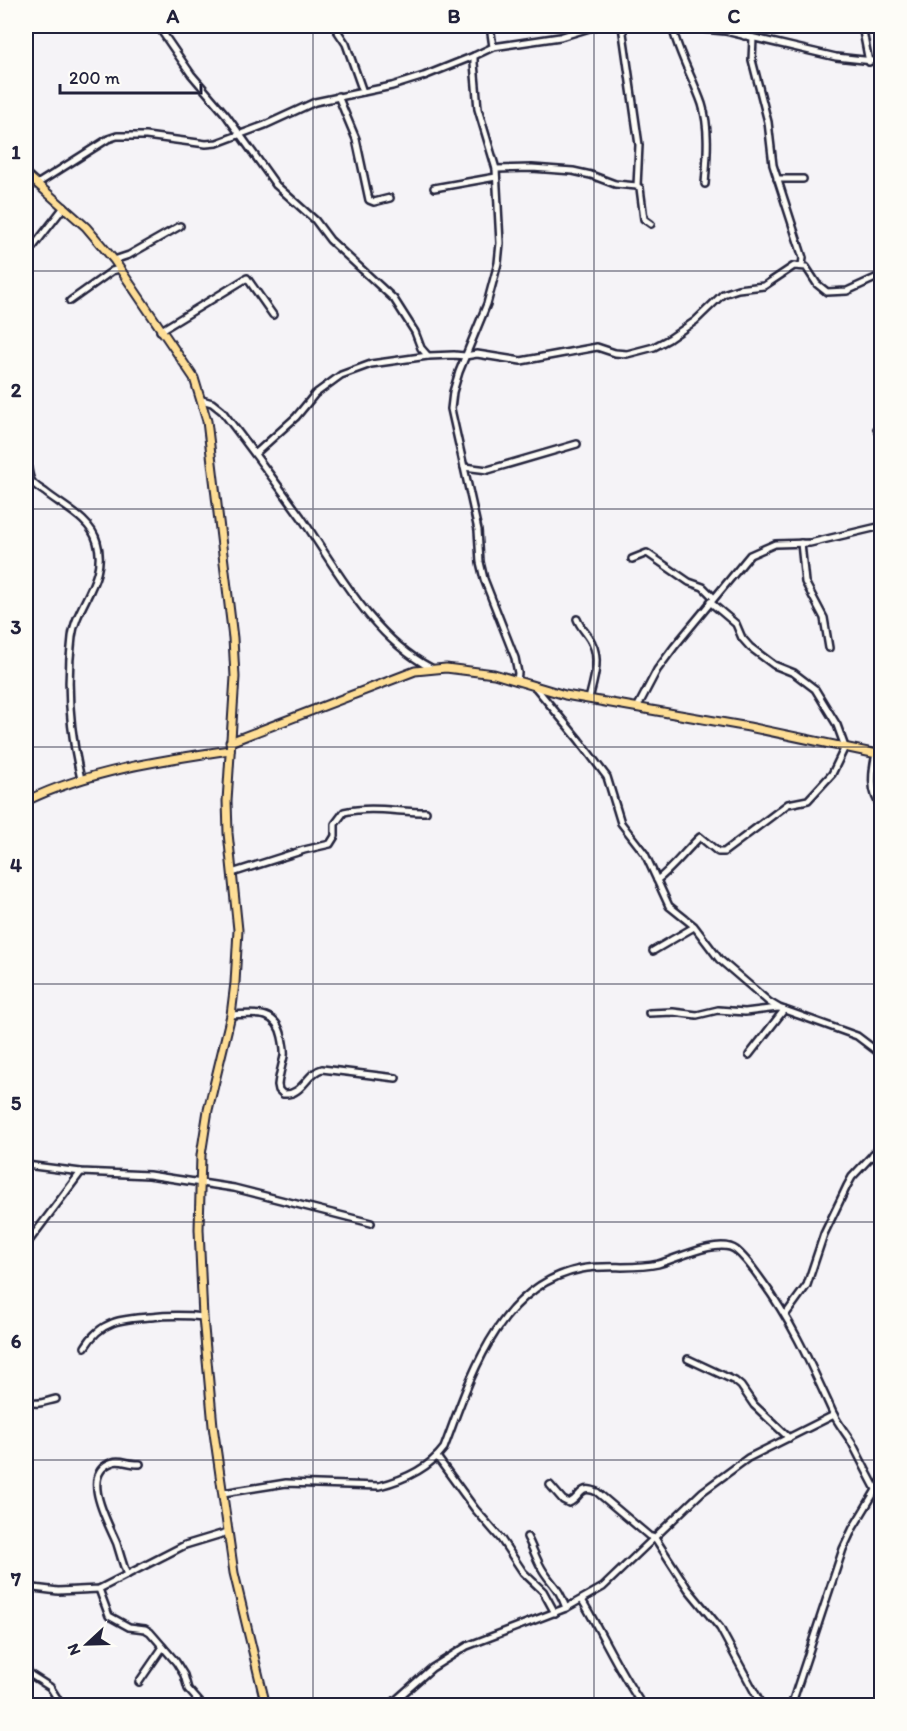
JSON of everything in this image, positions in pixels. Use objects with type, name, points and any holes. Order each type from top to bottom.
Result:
[{"type":"main road","points":[[26,174],[101,243],[114,260],[194,378],[207,421],[233,638],[235,677],[227,801],[238,930],[231,1015],[206,1121],[199,1183],[203,1317],[209,1391],[228,1532],[240,1602],[266,1706]]},
{"type":"main road","points":[[26,801],[58,786],[81,779],[230,746],[404,675],[430,668],[494,675],[536,688],[589,699],[749,727],[879,754]]},
{"type":"street","points":[[158,26],[191,74],[288,197],[315,220],[330,240],[394,299],[421,348],[428,356]]},
{"type":"street","points":[[334,26],[346,44],[363,92]]},
{"type":"street","points":[[490,26],[493,47]]},
{"type":"street","points":[[37,184],[108,139],[117,136],[146,136],[206,144],[241,135],[315,102],[423,76],[493,47],[560,37],[596,26]]},
{"type":"street","points":[[622,26],[639,145],[638,186],[644,219],[651,224]]},
{"type":"street","points":[[705,184],[706,119],[671,26],[715,30],[822,54],[882,62]]},
{"type":"street","points":[[743,26],[744,36]]},
{"type":"street","points":[[862,26],[869,62]]},
{"type":"street","points":[[753,38],[752,60],[768,122],[773,165],[803,258],[802,265]]},
{"type":"street","points":[[474,56],[478,109],[496,169],[500,224],[498,263],[482,320],[455,383],[451,404],[478,530],[480,562],[487,592],[515,658],[517,681]]},
{"type":"street","points":[[338,96],[356,140],[369,200],[374,202],[390,198]]},
{"type":"street","points":[[496,169],[532,168],[573,171],[615,184],[638,186]]},
{"type":"street","points":[[434,188],[496,177]]},
{"type":"street","points":[[777,179],[803,179]]},
{"type":"street","points":[[26,256],[64,207]]},
{"type":"street","points":[[114,260],[129,255],[180,226]]},
{"type":"street","points":[[255,454],[296,417],[315,394],[341,375],[371,364],[428,356],[477,354],[522,361],[557,356],[588,347],[597,347],[622,354],[654,347],[695,321],[723,294],[738,289],[764,286],[794,266],[802,265],[817,284],[827,292],[847,291],[882,275]]},
{"type":"street","points":[[70,301],[112,271],[119,269]]},
{"type":"street","points":[[160,331],[247,278],[273,315]]},
{"type":"street","points":[[202,400],[212,403],[222,411],[255,454],[358,602],[410,656],[430,668]]},
{"type":"street","points":[[877,429],[882,436]]},
{"type":"street","points":[[464,467],[488,470],[577,444]]},
{"type":"street","points":[[26,458],[31,481],[86,523],[94,532],[98,543],[96,578],[86,604],[77,618],[72,637],[69,703],[81,779]]},
{"type":"street","points":[[637,708],[663,662],[750,555],[775,544],[801,543],[882,526]]},
{"type":"street","points":[[801,543],[805,582],[824,618],[829,648]]},
{"type":"street","points":[[632,559],[647,553],[689,582],[703,587],[712,600],[732,619],[742,638],[750,647],[774,665],[794,673],[815,689],[837,726],[845,747],[832,774],[808,800],[788,804],[724,852],[718,852],[700,837],[678,858],[671,870],[657,880]]},
{"type":"street","points":[[577,619],[583,632],[592,643],[596,655],[589,699]]},
{"type":"street","points":[[536,688],[607,777],[621,823],[645,854],[669,906],[694,927],[719,959],[781,1009],[857,1036],[882,1055]]},
{"type":"street","points":[[879,754],[873,766],[873,795],[882,808]]},
{"type":"street","points":[[232,873],[330,844],[335,836],[335,824],[345,812],[387,808],[402,812],[426,812]]},
{"type":"street","points":[[653,951],[694,927]]},
{"type":"street","points":[[649,1013],[673,1012],[697,1016],[718,1010],[745,1012],[781,1009]]},
{"type":"street","points":[[749,1055],[781,1009]]},
{"type":"street","points":[[231,1015],[266,1016],[273,1019],[280,1028],[284,1053],[278,1085],[283,1094],[301,1088],[312,1074],[322,1069],[396,1078]]},
{"type":"street","points":[[786,1314],[807,1285],[824,1234],[852,1177],[882,1145]]},
{"type":"street","points":[[873,1154],[882,1167]]},
{"type":"street","points":[[26,1165],[81,1172],[149,1175],[234,1188],[371,1223]]},
{"type":"street","points":[[26,1245],[81,1172]]},
{"type":"street","points":[[882,1222],[879,1234],[882,1239]]},
{"type":"street","points":[[223,1493],[286,1483],[379,1486],[392,1483],[415,1472],[437,1457],[444,1448],[480,1357],[504,1321],[540,1284],[579,1269],[656,1264],[723,1244],[734,1248],[747,1261],[786,1314],[834,1415],[851,1441],[882,1500]]},
{"type":"street","points":[[85,1347],[95,1333],[117,1320],[176,1314],[203,1317]]},
{"type":"street","points":[[688,1359],[735,1381],[754,1405],[789,1438]]},
{"type":"street","points":[[26,1400],[36,1404],[56,1399]]},
{"type":"street","points":[[389,1706],[432,1668],[461,1649],[555,1613],[603,1587],[702,1492],[748,1458],[834,1415]]},
{"type":"street","points":[[437,1457],[475,1509],[501,1539],[523,1572],[543,1591],[555,1613]]},
{"type":"street","points":[[126,1575],[117,1545],[100,1504],[96,1485],[102,1470],[112,1462],[140,1464]]},
{"type":"street","points":[[791,1706],[843,1550],[852,1528],[882,1480]]},
{"type":"street","points":[[550,1485],[563,1500],[569,1503],[586,1489],[597,1492],[649,1536],[655,1538],[688,1589],[720,1628],[762,1706]]},
{"type":"street","points":[[26,1587],[58,1591],[99,1589],[185,1545],[228,1532]]},
{"type":"street","points":[[527,1537],[544,1572],[562,1595],[566,1608]]},
{"type":"street","points":[[99,1589],[109,1616],[129,1627],[145,1629],[180,1669],[188,1689],[203,1706]]},
{"type":"street","points":[[582,1600],[618,1667],[643,1706]]},
{"type":"street","points":[[139,1682],[163,1647]]},
{"type":"street","points":[[26,1669],[50,1687],[62,1706]]}]
